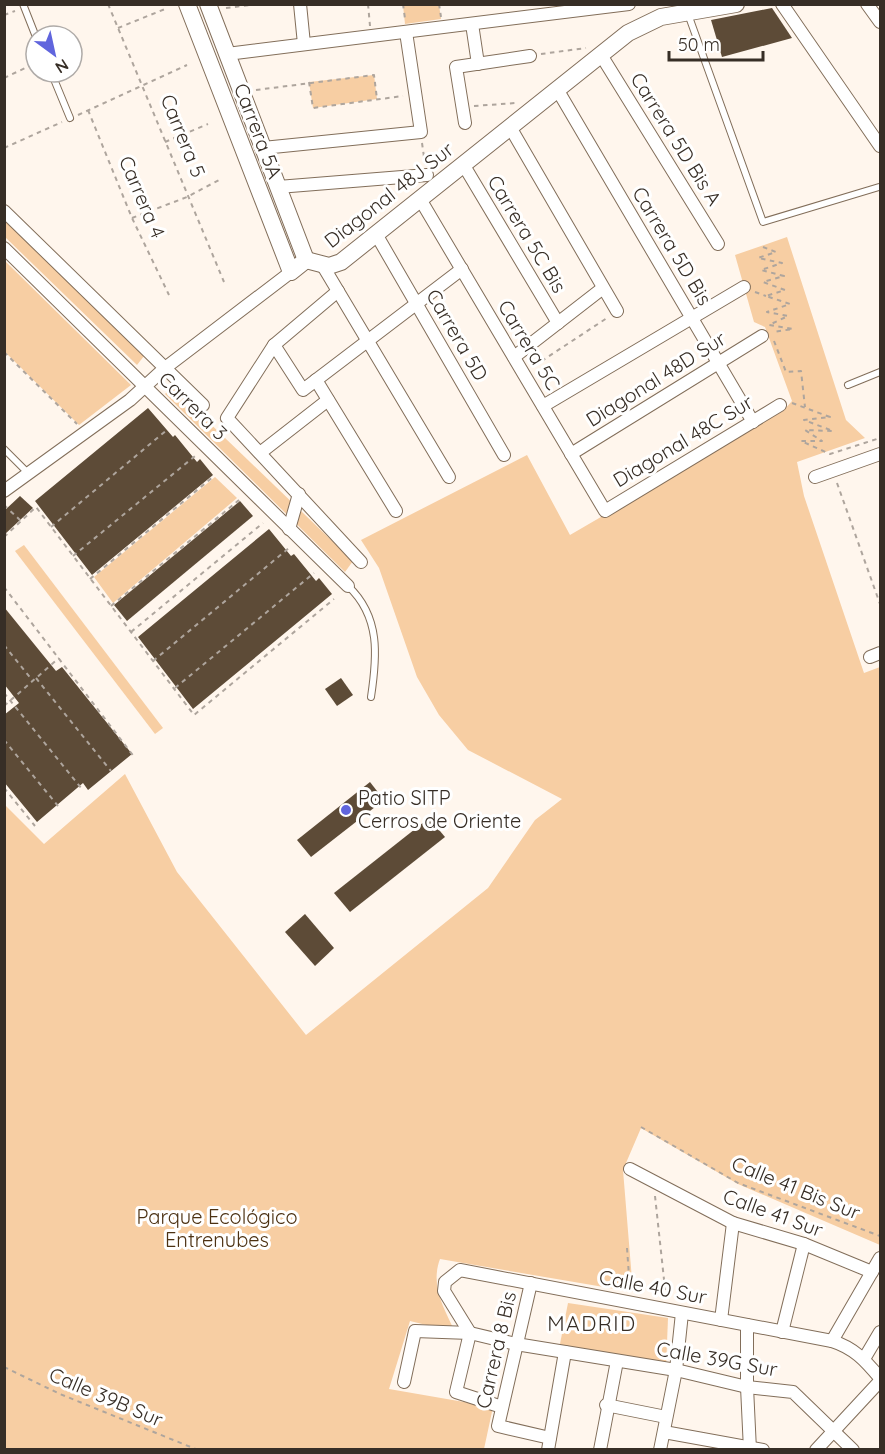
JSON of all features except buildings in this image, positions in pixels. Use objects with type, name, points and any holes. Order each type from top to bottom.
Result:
[{"type":"street","name":"Carrera 5A","points":[[187,4],[291,272]]},
{"type":"street","points":[[300,4],[304,44]]},
{"type":"street","points":[[226,54],[472,24],[543,10],[630,4]]},
{"type":"street","name":"Diagonal 48J Sur","points":[[4,491],[147,387],[165,368],[306,260],[323,266],[341,262],[607,49],[644,24],[662,16],[736,4]]},
{"type":"street","points":[[782,4],[880,146]]},
{"type":"street","points":[[867,4],[880,22]]},
{"type":"street","name":"Carrera 5A","points":[[209,7],[306,260]]},
{"type":"street","points":[[472,24],[478,64]]},
{"type":"street","points":[[263,148],[421,132],[406,32]]},
{"type":"street","name":"Carrera 5D Bis A","points":[[607,49],[718,244]]},
{"type":"street","points":[[465,123],[456,67],[530,56]]},
{"type":"street","name":"Carrera 5D Bis","points":[[557,90],[753,422]]},
{"type":"street","points":[[510,127],[617,311]]},
{"type":"street","name":"Carrera 5C Bis","points":[[464,164],[558,323]]},
{"type":"street","points":[[278,187],[427,175]]},
{"type":"street","name":"Carrera 5C","points":[[420,199],[605,511]]},
{"type":"street","name":"Carrera 3","points":[[4,211],[203,405]]},
{"type":"street","name":"Carrera 5D","points":[[376,234],[504,455]]},
{"type":"street","name":"Carrera 3","points":[[4,248],[351,588]]},
{"type":"street","points":[[323,266],[449,477]]},
{"type":"street","points":[[338,291],[274,345],[303,390],[462,269]]},
{"type":"street","points":[[543,406],[744,287]]},
{"type":"street","points":[[514,357],[603,288]]},
{"type":"street","name":"Diagonal 48D Sur","points":[[572,454],[762,336]]},
{"type":"street","name":"Carrera 3","points":[[274,345],[227,418],[361,562]]},
{"type":"street","points":[[316,380],[396,511]]},
{"type":"street","points":[[260,453],[328,400]]},
{"type":"street","name":"Diagonal 48C Sur","points":[[605,511],[780,405]]},
{"type":"street","points":[[815,477],[832,469],[880,454]]},
{"type":"street","points":[[289,529],[298,495]]},
{"type":"street","name":"Calle 41 Sur","points":[[630,1169],[733,1223],[804,1244],[872,1272]]},
{"type":"street","points":[[721,1320],[733,1223]]},
{"type":"street","points":[[782,1332],[804,1244]]},
{"type":"street","points":[[832,1341],[880,1258]]},
{"type":"street","name":"Calle 40 Sur","points":[[470,1333],[444,1291],[445,1282],[450,1275],[460,1270],[832,1341],[850,1347],[864,1359]]},
{"type":"street","name":"Carrera 8 Bis","points":[[531,1283],[498,1426],[549,1444]]},
{"type":"street","points":[[660,1449],[676,1370],[682,1313]]},
{"type":"street","points":[[747,1325],[750,1448]]},
{"type":"street","name":"Calle 39G Sur","points":[[404,1382],[415,1331],[470,1333],[516,1344],[676,1370],[747,1387],[798,1394],[834,1430]]},
{"type":"street","points":[[816,1449],[880,1379],[864,1359],[880,1332]]},
{"type":"street","points":[[470,1333],[456,1392],[502,1407]]},
{"type":"street","points":[[549,1444],[565,1352]]},
{"type":"street","points":[[600,1449],[606,1405],[616,1361]]},
{"type":"street","points":[[606,1405],[666,1417]]},
{"type":"street","points":[[834,1430],[853,1449]]},
{"type":"street","points":[[664,1432],[764,1449]]},
{"type":"lane","points":[[22,4],[30,24]]},
{"type":"lane","points":[[687,11],[764,222],[879,187]]},
{"type":"lane","points":[[56,84],[70,118]]},
{"type":"lane","points":[[848,385],[880,372]]},
{"type":"lane","points":[[4,449],[29,473]]},
{"type":"lane","points":[[351,588],[365,608],[375,633],[377,660],[371,697]]},
{"type":"path","name":"Carrera 5","points":[[108,4],[225,282]]},
{"type":"path","points":[[209,7],[259,4]]},
{"type":"path","points":[[368,4],[372,36]]},
{"type":"path","points":[[403,4],[406,32]]},
{"type":"path","points":[[118,28],[165,9]]},
{"type":"path","points":[[530,56],[607,49]]},
{"type":"path","points":[[4,148],[187,65]]},
{"type":"path","points":[[4,78],[24,69]]},
{"type":"path","points":[[242,93],[309,82],[374,75],[378,99]]},
{"type":"path","points":[[309,82],[313,108],[415,94]]},
{"type":"path","points":[[462,107],[520,102]]},
{"type":"path","name":"Carrera 4","points":[[88,110],[132,218],[169,296]]},
{"type":"path","points":[[165,142],[208,124]]},
{"type":"path","points":[[421,132],[427,175]]},
{"type":"path","points":[[132,218],[188,197],[219,180]]},
{"type":"path","points":[[764,247],[776,252],[758,258],[782,263],[761,270],[784,276],[763,282],[785,290],[766,296],[790,304],[767,312],[788,316],[769,325],[794,329],[770,333],[786,372],[801,371],[805,407]]},
{"type":"path","points":[[524,373],[617,311]]},
{"type":"path","points":[[4,352],[86,432]]},
{"type":"path","points":[[780,405],[787,402],[830,417],[804,420],[833,431],[805,430],[822,441],[801,441],[830,454],[880,438]]},
{"type":"path","points":[[51,527],[168,429]]},
{"type":"path","points":[[73,556],[195,456]]},
{"type":"path","points":[[832,469],[880,604]]},
{"type":"path","points":[[90,579],[214,476]]},
{"type":"path","points":[[111,606],[239,500]]},
{"type":"path","points":[[4,505],[21,521]]},
{"type":"path","points":[[4,537],[36,507],[194,715],[334,599]]},
{"type":"path","points":[[131,632],[263,523]]},
{"type":"path","points":[[153,661],[289,548]]},
{"type":"path","points":[[174,689],[314,573]]},
{"type":"path","points":[[4,586],[135,758]]},
{"type":"path","points":[[4,645],[33,681]]},
{"type":"path","points":[[4,706],[59,658]]},
{"type":"path","points":[[36,678],[111,771]]},
{"type":"path","points":[[4,693],[82,789]]},
{"type":"path","points":[[4,740],[58,806]]},
{"type":"path","points":[[4,788],[35,826]]},
{"type":"path","name":"Calle 41 Bis Sur","points":[[640,1127],[738,1184],[880,1236]]},
{"type":"path","points":[[654,1182],[667,1310]]},
{"type":"path","points":[[627,1248],[631,1301]]},
{"type":"path","name":"Calle 39B Sur","points":[[4,1367],[60,1394],[198,1449]]},
{"type":"green space","points":[[403,5],[439,5],[441,19],[405,24]]},
{"type":"green space","points":[[374,75],[377,99],[313,108],[309,82]]},
{"type":"green space","points":[[4,220],[144,356],[137,365],[5,237]]},
{"type":"green space","name":"Parque Ecológico Entrenubes","points":[[787,237],[846,420],[865,438],[797,462],[804,496],[864,673],[880,667],[880,1245],[738,1184],[641,1128],[623,1170],[633,1292],[440,1259],[437,1269],[437,1288],[455,1332],[410,1321],[389,1389],[493,1407],[484,1449],[5,1449],[4,804],[44,844],[125,774],[177,872],[306,1035],[488,888],[535,820],[562,799],[468,750],[439,715],[417,677],[379,568],[361,540],[527,455],[570,535],[783,411],[792,401],[765,327],[754,322],[735,255]]},
{"type":"green space","points":[[4,260],[131,385],[79,425],[5,352]]},
{"type":"green space","points":[[172,387],[353,561],[345,572],[165,394]]},
{"type":"green space","points":[[215,477],[237,498],[113,603],[94,577]]},
{"type":"green space","points":[[24,545],[163,728],[155,734],[15,551]]},
{"type":"green space","points":[[568,1303],[668,1318],[666,1368],[559,1349]]},
{"type":"place","name":"Patio SITP Cerros de Oriente","points":[[346,810]]},
{"type":"district","name":"MADRID","points":[[592,1324]]}]
